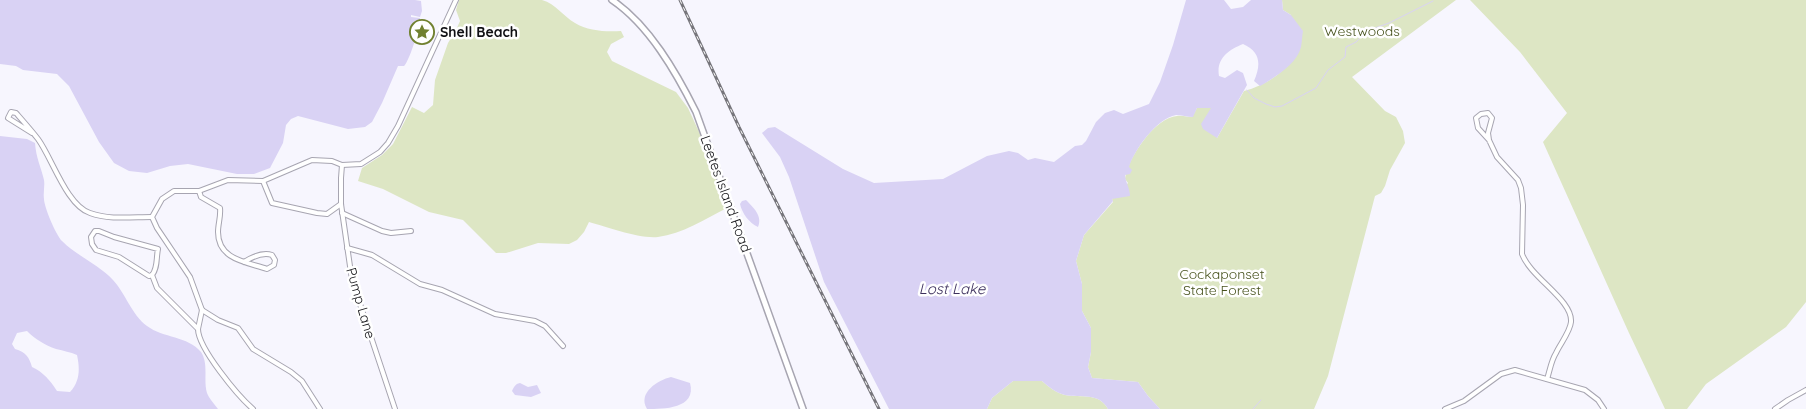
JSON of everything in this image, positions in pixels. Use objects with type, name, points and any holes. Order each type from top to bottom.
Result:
[{"type":"main road","name":"Leetes Island Road","points":[[612,0],[631,14],[645,29],[680,82],[696,112],[803,409]]},
{"type":"street","points":[[152,217],[162,199],[174,191],[200,191],[228,180],[264,181],[312,160],[332,161],[342,165],[355,165],[366,162],[380,152],[388,143],[398,126],[456,0]]},
{"type":"street","points":[[32,133],[8,118],[11,112],[16,113],[38,140],[56,173],[78,206],[88,213],[99,216],[152,217]]},
{"type":"street","points":[[1489,140],[1476,123],[1477,116],[1484,113],[1490,115],[1492,120],[1488,134],[1497,157],[1518,180],[1522,188],[1522,254],[1533,272],[1564,301],[1570,316],[1571,324],[1554,356],[1547,379]]},
{"type":"street","name":"Pump Lane","points":[[342,165],[340,178],[341,204],[352,280],[395,409]]},
{"type":"street","points":[[264,181],[272,203],[327,214],[341,204]]},
{"type":"street","points":[[200,191],[201,197],[220,208],[218,232],[226,253],[233,259],[267,269],[274,264],[275,260],[272,255],[267,254],[253,257],[244,262]]},
{"type":"street","points":[[342,213],[382,231],[391,233],[411,231]]},
{"type":"street","points":[[152,217],[190,277],[202,310],[198,336],[211,358],[243,400],[253,409]]},
{"type":"street","points":[[152,275],[142,272],[119,257],[96,250],[92,244],[91,237],[95,231],[99,231],[158,249]]},
{"type":"street","points":[[152,275],[156,269],[158,249],[164,238]]},
{"type":"street","points":[[347,248],[372,255],[420,284],[442,290],[495,314],[540,323],[563,346]]},
{"type":"street","points":[[152,275],[157,288],[198,330]]},
{"type":"street","points":[[202,310],[218,320],[238,328],[253,349],[291,372],[302,381],[320,409]]},
{"type":"street","points":[[1445,409],[1464,402],[1507,371],[1515,370],[1591,394],[1601,402],[1604,409]]},
{"type":"street","points":[[1776,409],[1806,390]]},
{"type":"green space","points":[[459,0],[542,0],[551,4],[580,26],[597,30],[621,31],[624,37],[611,44],[607,52],[612,61],[676,92],[688,108],[700,134],[727,208],[676,233],[658,237],[623,232],[589,222],[577,240],[569,244],[538,243],[506,253],[496,253],[463,220],[429,212],[383,189],[358,181],[362,168],[382,155],[393,144],[412,107],[424,113],[433,105],[435,80],[448,43],[460,21],[456,10]]},
{"type":"green space","name":"Cockaponset State Forest","points":[[1282,0],[1456,0],[1352,77],[1385,111],[1396,117],[1403,131],[1405,143],[1390,170],[1385,186],[1381,193],[1375,196],[1328,376],[1314,409],[1160,409],[1138,382],[1092,378],[1088,367],[1091,352],[1091,328],[1082,311],[1082,284],[1076,261],[1084,235],[1113,202],[1112,199],[1128,183],[1125,179],[1131,161],[1151,131],[1169,118],[1179,116],[1192,117],[1197,108],[1212,108],[1217,138],[1244,91],[1272,79],[1294,58],[1291,15],[1283,10]]},
{"type":"green space","points":[[1470,0],[1806,0],[1806,302],[1786,327],[1706,384],[1687,409],[1665,409],[1543,142],[1567,113],[1520,52]]},
{"type":"green space","points":[[1013,381],[1042,381],[1053,390],[1062,394],[1100,400],[1108,409],[987,409],[992,398]]},
{"type":"water","points":[[0,0],[415,0],[421,1],[422,11],[420,17],[411,15],[411,17],[420,18],[409,58],[404,66],[398,66],[372,122],[365,127],[348,129],[298,116],[291,119],[286,125],[283,143],[270,168],[254,174],[237,174],[188,164],[170,166],[147,173],[129,171],[114,163],[99,142],[69,86],[57,74],[23,70],[16,66],[0,64]]},
{"type":"water","name":"Lost Lake","points":[[1186,0],[1224,0],[1231,9],[1243,7],[1251,0],[1282,0],[1283,10],[1291,15],[1303,31],[1301,47],[1295,59],[1284,70],[1260,86],[1254,81],[1258,70],[1258,60],[1253,51],[1243,44],[1228,52],[1219,65],[1219,76],[1225,78],[1237,70],[1243,73],[1247,85],[1217,138],[1203,129],[1201,124],[1211,108],[1197,108],[1193,117],[1176,115],[1161,122],[1141,144],[1129,167],[1132,170],[1130,174],[1125,175],[1130,196],[1112,199],[1113,201],[1084,235],[1076,261],[1082,284],[1082,311],[1091,328],[1091,352],[1088,367],[1092,378],[1138,382],[1160,409],[1108,409],[1100,400],[1062,394],[1053,390],[1042,381],[1013,381],[992,398],[987,409],[889,409],[824,282],[789,177],[780,157],[762,133],[768,128],[775,127],[843,169],[874,183],[943,179],[987,156],[1009,151],[1018,153],[1028,160],[1035,158],[1054,162],[1075,146],[1082,145],[1096,122],[1105,113],[1114,110],[1123,114],[1149,104],[1160,82]]},
{"type":"water","points":[[0,136],[27,139],[35,143],[37,158],[44,180],[45,203],[51,221],[62,241],[113,280],[137,316],[147,326],[160,333],[189,343],[201,352],[205,362],[207,393],[218,409],[0,409]],"holes":[[[27,331],[48,346],[77,355],[78,375],[76,384],[70,392],[57,391],[40,371],[32,367],[26,355],[15,349],[12,344],[17,333]]]},
{"type":"water","points":[[746,200],[758,215],[758,227],[742,211],[740,204]]},
{"type":"water","points":[[671,377],[690,383],[691,392],[688,398],[684,403],[677,406],[647,409],[645,398],[650,388],[660,381]]},
{"type":"water","points":[[520,383],[528,387],[537,385],[541,393],[531,397],[515,395],[512,391]]},
{"type":"waterway","points":[[1247,90],[1254,98],[1266,104],[1275,107],[1282,106],[1316,88],[1328,70],[1345,57],[1346,47],[1356,42],[1367,31],[1389,23],[1433,1]]},
{"type":"waterway","points":[[1253,409],[1261,400]]},
{"type":"railway","points":[[680,0],[739,127],[879,409]]},
{"type":"place","name":"Shell Beach","points":[[422,32]]},
{"type":"park label","name":"Westwoods","points":[[1362,31]]}]
